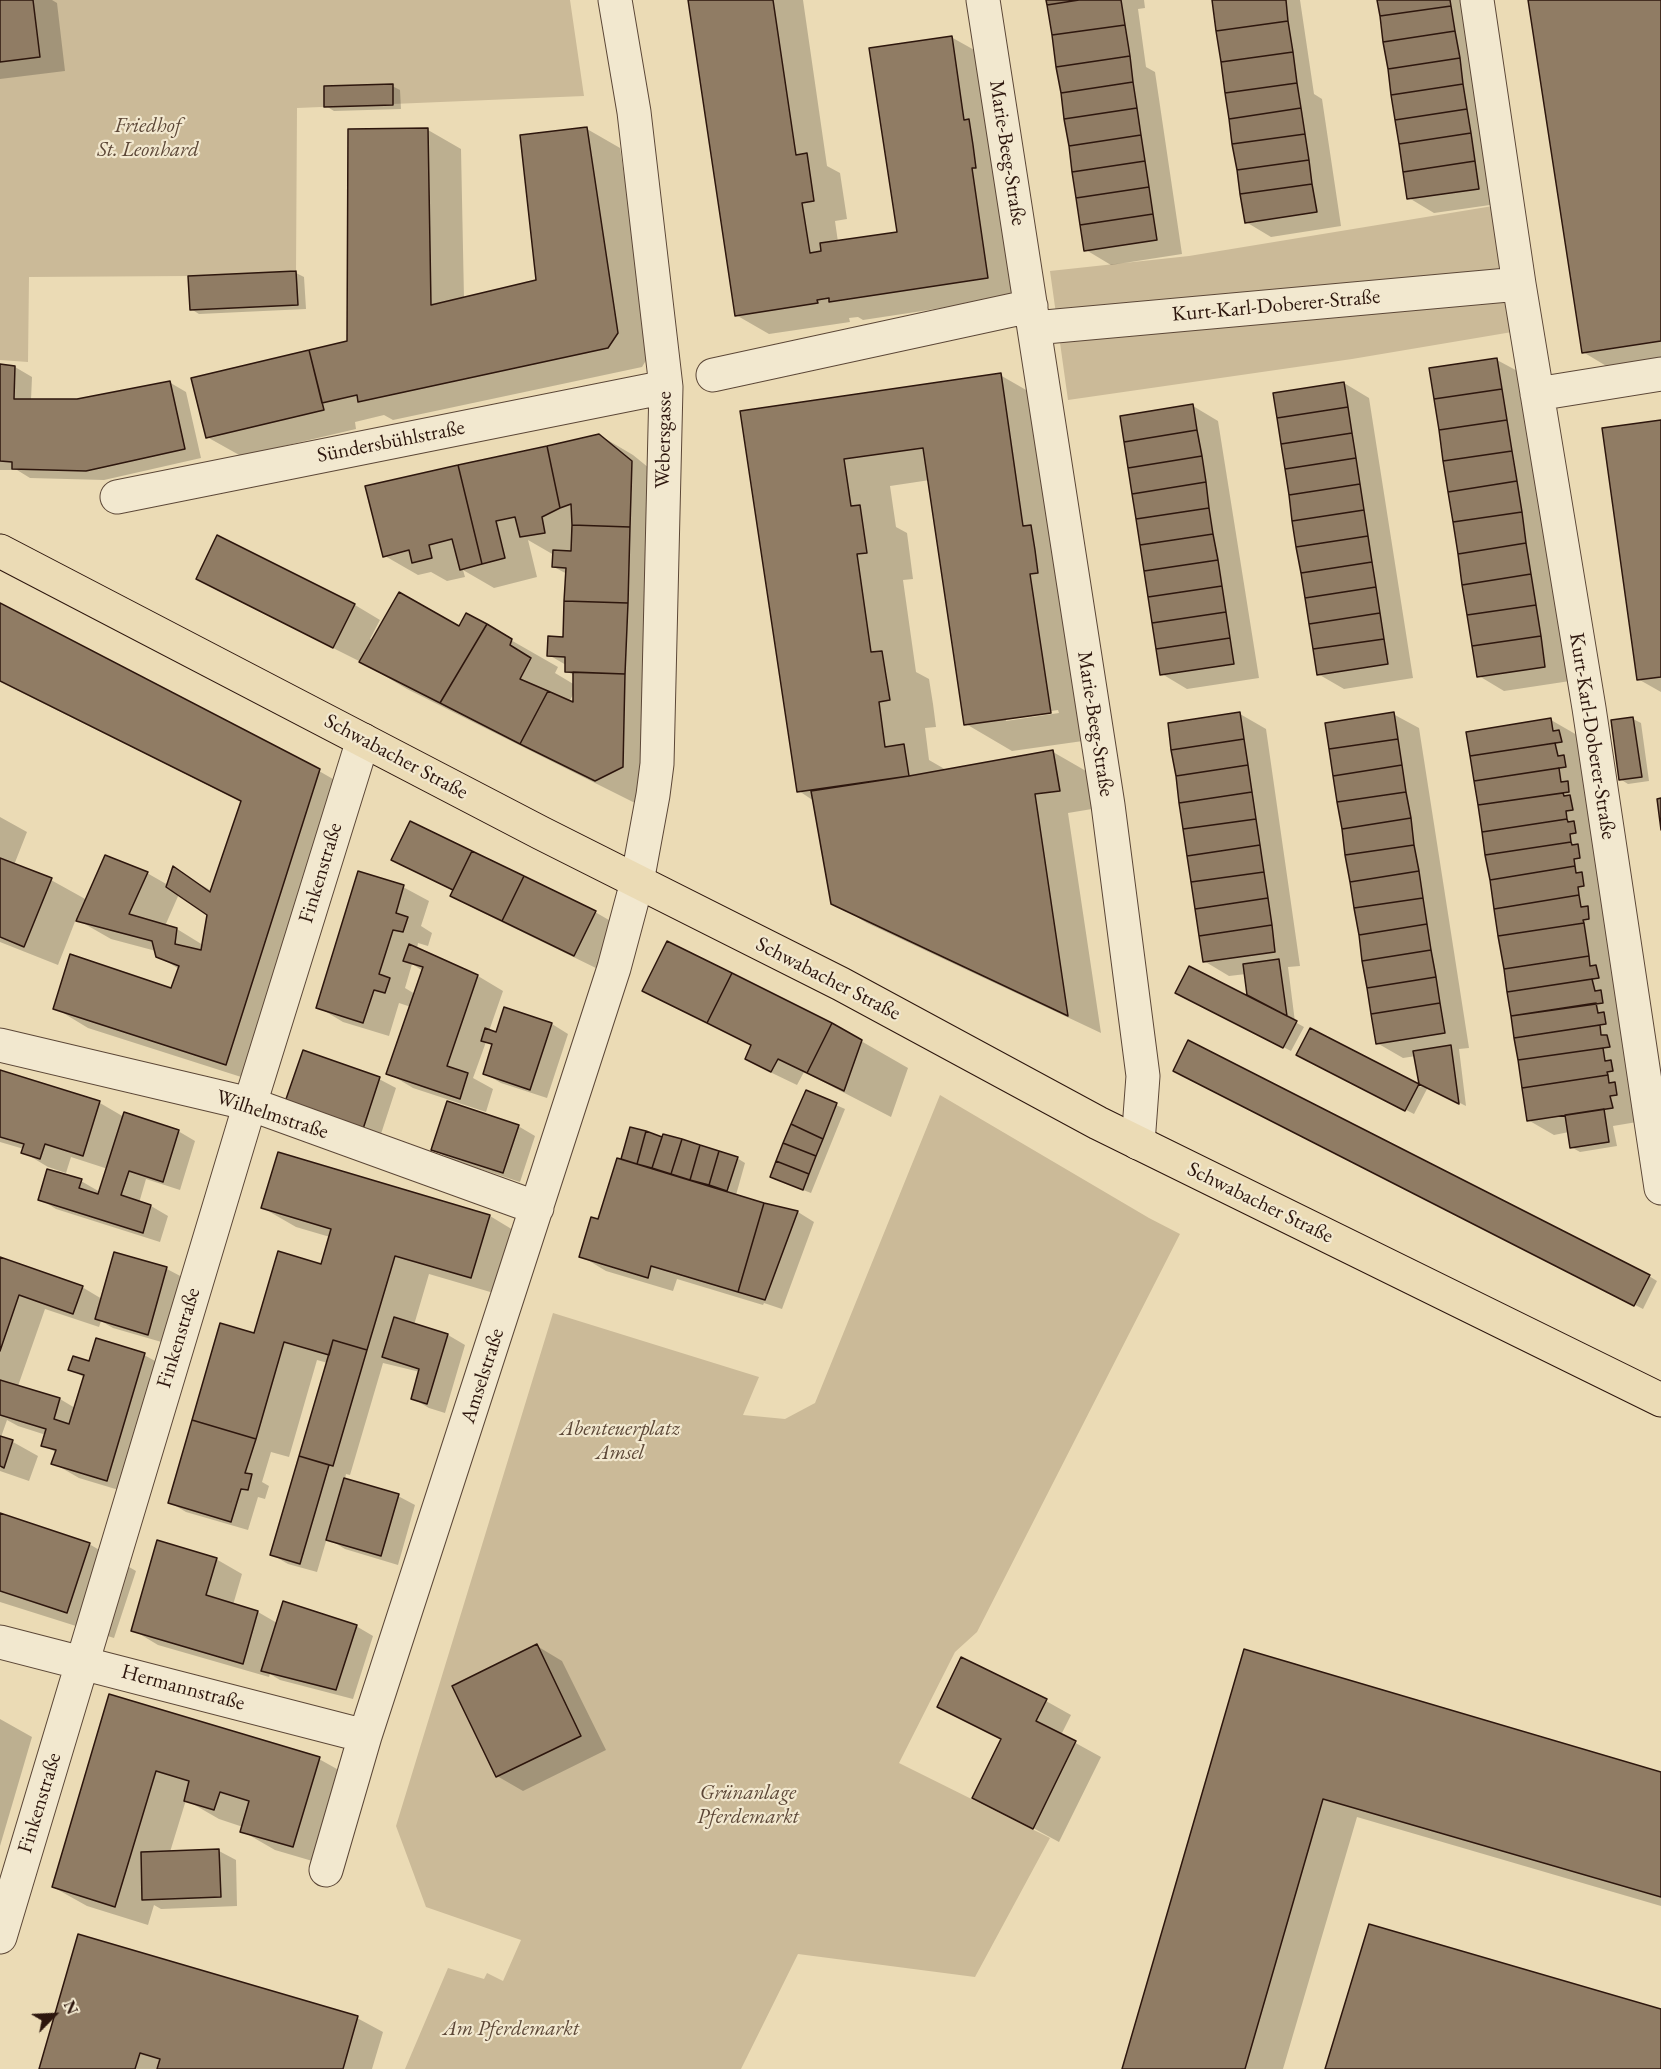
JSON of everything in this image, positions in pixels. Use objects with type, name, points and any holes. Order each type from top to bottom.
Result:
[{"type":"main road","name":"Schwabacher Straße","points":[[0,551],[637,882],[841,984],[1138,1143],[1660,1397]]},
{"type":"street","name":"Webersgasse","points":[[615,0],[634,112],[666,387],[657,764],[637,882]]},
{"type":"street","name":"Marie-Beeg-Straße","points":[[983,0],[1108,805],[1143,1076],[1138,1143]]},
{"type":"street","name":"Kurt-Karl-Doberer-Straße","points":[[1477,0],[1519,284],[1589,708],[1661,1188]]},
{"type":"street","name":"Kurt-Karl-Doberer-Straße","points":[[1032,317],[1519,284]]},
{"type":"street","points":[[713,375],[1032,317]]},
{"type":"street","points":[[1537,394],[1661,374]]},
{"type":"street","name":"Sündersbühlstraße","points":[[117,497],[666,387]]},
{"type":"street","name":"Finkenstraße","points":[[0,1937],[250,1104],[363,740]]},
{"type":"street","name":"Amselstraße","points":[[326,1870],[365,1736],[617,959],[637,882]]},
{"type":"street","name":"Wilhelmstraße","points":[[0,1044],[250,1104],[537,1208]]},
{"type":"street","name":"Hermannstraße","points":[[0,1642],[365,1736]]},
{"type":"green space","name":"Friedhof St. Leonhard","points":[[0,0],[570,0],[584,96],[297,108],[296,271],[188,276],[29,277],[28,362],[0,360]]},
{"type":"green space","points":[[1499,205],[1518,331],[1352,359],[1068,400],[1050,271],[1189,256]]},
{"type":"green space","name":"Grünanlage Pferdemarkt","points":[[940,1095],[1180,1234],[977,1632],[955,1652],[899,1763],[1050,1838],[975,1977],[798,1954],[741,2069],[405,2069],[448,1968],[484,1979],[487,1973],[503,1981],[521,1940],[426,1907],[396,1826],[553,1313],[759,1377],[743,1415],[785,1419],[815,1403]]},
{"type":"building","points":[[0,0],[33,0],[40,57],[0,62]]},
{"type":"building","points":[[688,0],[773,0],[796,155],[807,153],[814,201],[802,203],[810,253],[821,251],[820,243],[897,232],[869,48],[952,36],[964,120],[969,119],[973,145],[976,168],[972,168],[988,278],[829,302],[829,298],[817,300],[818,303],[735,316]]},
{"type":"building","points":[[1046,0],[1079,0],[1047,5]]},
{"type":"building","points":[[1079,0],[1121,0],[1125,25],[1052,35],[1047,5]]},
{"type":"building","points":[[1212,0],[1286,0],[1288,21],[1216,31]]},
{"type":"building","points":[[1377,0],[1450,0],[1451,6],[1380,16]]},
{"type":"building","points":[[1528,0],[1661,0],[1661,341],[1582,353]]},
{"type":"building","points":[[1451,6],[1455,31],[1383,42],[1380,16]]},
{"type":"building","points":[[1288,21],[1293,52],[1221,62],[1216,31]]},
{"type":"building","points":[[1125,25],[1130,56],[1056,67],[1052,35]]},
{"type":"building","points":[[1455,31],[1460,58],[1388,69],[1383,42]]},
{"type":"building","points":[[1293,52],[1297,83],[1225,93],[1221,62]]},
{"type":"building","points":[[1130,56],[1133,82],[1061,93],[1056,67]]},
{"type":"building","points":[[1460,58],[1463,84],[1391,95],[1388,69]]},
{"type":"building","points":[[1133,82],[1137,108],[1064,119],[1061,93]]},
{"type":"building","points":[[1297,83],[1301,108],[1229,119],[1225,93]]},
{"type":"building","points":[[393,84],[393,105],[324,107],[324,86]]},
{"type":"building","points":[[1463,84],[1467,109],[1395,120],[1391,95]]},
{"type":"building","points":[[1137,108],[1141,135],[1069,146],[1064,119]]},
{"type":"building","points":[[1301,108],[1305,134],[1232,144],[1229,119]]},
{"type":"building","points":[[1467,109],[1471,133],[1399,144],[1395,120]]},
{"type":"building","points":[[587,127],[618,333],[608,348],[358,402],[357,395],[322,403],[309,350],[347,341],[348,129],[428,128],[431,305],[536,280],[520,135]]},
{"type":"building","points":[[1471,133],[1475,161],[1403,172],[1399,144]]},
{"type":"building","points":[[1305,134],[1309,160],[1237,170],[1232,144]]},
{"type":"building","points":[[1141,135],[1145,161],[1072,172],[1069,146]]},
{"type":"building","points":[[1309,160],[1312,184],[1240,194],[1237,170]]},
{"type":"building","points":[[1145,161],[1149,187],[1076,198],[1072,172]]},
{"type":"building","points":[[1475,161],[1479,189],[1407,199],[1403,172]]},
{"type":"building","points":[[1312,184],[1317,212],[1245,223],[1240,194]]},
{"type":"building","points":[[1149,187],[1153,214],[1080,225],[1076,198]]},
{"type":"building","points":[[1153,214],[1157,240],[1084,251],[1080,225]]},
{"type":"building","points":[[296,271],[298,305],[190,310],[188,276]]},
{"type":"building","points":[[309,350],[324,410],[206,438],[191,378]]},
{"type":"building","points":[[1497,358],[1502,389],[1434,399],[1429,368]]},
{"type":"building","points":[[0,364],[15,366],[14,399],[77,399],[170,381],[185,449],[86,471],[12,469],[12,462],[0,461]]},
{"type":"building","points":[[1001,373],[1023,526],[1031,525],[1035,550],[1038,573],[1030,574],[1051,713],[964,725],[923,448],[844,459],[851,506],[860,505],[867,553],[857,554],[871,652],[882,651],[890,700],[879,702],[885,747],[904,744],[909,776],[797,792],[740,411]]},
{"type":"building","points":[[1344,382],[1348,407],[1277,418],[1273,393]]},
{"type":"building","points":[[1502,389],[1507,420],[1439,430],[1434,399]]},
{"type":"building","points":[[1193,404],[1197,430],[1124,442],[1120,416]]},
{"type":"building","points":[[1348,407],[1352,433],[1281,444],[1277,418]]},
{"type":"building","points":[[1507,420],[1512,451],[1443,461],[1439,430]]},
{"type":"building","points":[[1661,420],[1661,677],[1637,680],[1602,428]]},
{"type":"building","points":[[1197,430],[1202,456],[1128,468],[1124,442]]},
{"type":"building","points":[[1352,433],[1356,458],[1285,469],[1281,444]]},
{"type":"building","points":[[599,434],[632,461],[630,527],[572,525],[571,504],[560,508],[547,446]]},
{"type":"building","points":[[547,446],[560,508],[542,517],[545,533],[520,537],[515,517],[496,521],[505,558],[482,564],[458,465]]},
{"type":"building","points":[[1512,451],[1517,481],[1448,492],[1443,461]]},
{"type":"building","points":[[1202,456],[1206,482],[1132,494],[1128,468]]},
{"type":"building","points":[[1356,458],[1360,484],[1289,495],[1285,469]]},
{"type":"building","points":[[458,465],[482,564],[460,570],[452,539],[429,545],[432,558],[412,563],[409,550],[383,557],[365,486]]},
{"type":"building","points":[[1517,481],[1522,512],[1453,522],[1448,492]]},
{"type":"building","points":[[1206,482],[1209,508],[1136,519],[1132,494]]},
{"type":"building","points":[[1360,484],[1364,510],[1292,521],[1289,495]]},
{"type":"building","points":[[1209,508],[1213,534],[1140,545],[1136,519]]},
{"type":"building","points":[[1364,510],[1368,536],[1296,547],[1292,521]]},
{"type":"building","points":[[1522,512],[1526,543],[1458,554],[1453,522]]},
{"type":"building","points":[[572,525],[630,527],[628,603],[564,601],[566,568],[552,567],[553,550],[571,551]]},
{"type":"building","points":[[1213,534],[1218,560],[1144,571],[1140,545]]},
{"type":"building","points":[[217,535],[355,604],[333,648],[196,579]]},
{"type":"building","points":[[1368,536],[1372,562],[1301,573],[1296,547]]},
{"type":"building","points":[[1526,543],[1531,574],[1462,585],[1458,554]]},
{"type":"building","points":[[1218,560],[1222,586],[1148,597],[1144,571]]},
{"type":"building","points":[[1372,562],[1376,587],[1305,598],[1301,573]]},
{"type":"building","points":[[1531,574],[1536,605],[1467,615],[1462,585]]},
{"type":"building","points":[[1222,586],[1226,612],[1152,623],[1148,597]]},
{"type":"building","points":[[1376,587],[1380,613],[1309,624],[1305,598]]},
{"type":"building","points":[[399,592],[459,626],[466,613],[487,624],[440,703],[359,662]]},
{"type":"building","points":[[564,601],[628,603],[625,674],[565,672],[565,657],[547,656],[548,636],[563,637]]},
{"type":"building","points":[[0,603],[320,769],[226,1065],[53,1009],[70,954],[171,988],[179,966],[156,957],[152,941],[76,921],[105,855],[148,872],[129,914],[177,928],[175,944],[201,950],[207,915],[166,887],[173,866],[210,892],[241,801],[0,681]]},
{"type":"building","points":[[1536,605],[1541,636],[1472,646],[1467,615]]},
{"type":"building","points":[[1226,612],[1230,638],[1156,649],[1152,623]]},
{"type":"building","points":[[1380,613],[1384,639],[1313,649],[1309,624]]},
{"type":"building","points":[[487,624],[512,639],[510,645],[531,658],[520,679],[548,691],[520,744],[440,703]]},
{"type":"building","points":[[1541,636],[1545,667],[1477,677],[1472,646]]},
{"type":"building","points":[[1230,638],[1234,664],[1160,675],[1156,649]]},
{"type":"building","points":[[1384,639],[1388,664],[1317,675],[1313,649]]},
{"type":"building","points":[[573,672],[625,674],[623,767],[595,781],[520,744],[548,691],[573,702]]},
{"type":"building","points":[[1240,712],[1244,739],[1171,750],[1168,723]]},
{"type":"building","points":[[1394,712],[1398,739],[1329,749],[1325,723]]},
{"type":"building","points":[[1633,717],[1642,777],[1619,780],[1611,720]]},
{"type":"building","points":[[1551,718],[1553,731],[1559,730],[1562,742],[1470,756],[1466,732]]},
{"type":"building","points":[[1244,739],[1248,765],[1176,776],[1171,750]]},
{"type":"building","points":[[1398,739],[1402,765],[1333,776],[1329,749]]},
{"type":"building","points":[[1555,743],[1558,756],[1564,755],[1566,767],[1474,781],[1470,756]]},
{"type":"building","points":[[1053,750],[1060,791],[1035,794],[1068,1016],[831,904],[811,791]]},
{"type":"building","points":[[1248,765],[1252,792],[1179,803],[1176,776]]},
{"type":"building","points":[[1402,765],[1406,792],[1337,802],[1333,776]]},
{"type":"building","points":[[1559,768],[1561,782],[1568,781],[1569,792],[1478,805],[1474,781]]},
{"type":"building","points":[[1252,792],[1256,819],[1183,829],[1179,803]]},
{"type":"building","points":[[1406,792],[1411,818],[1342,829],[1337,802]]},
{"type":"building","points":[[1563,793],[1564,796],[1570,795],[1573,810],[1566,811],[1567,819],[1482,832],[1478,805]]},
{"type":"building","points":[[1661,798],[1661,830],[1657,799]]},
{"type":"building","points":[[1411,818],[1414,845],[1345,855],[1342,829]]},
{"type":"building","points":[[1256,819],[1260,845],[1187,856],[1183,829]]},
{"type":"building","points":[[1567,819],[1568,822],[1574,821],[1576,833],[1570,834],[1571,842],[1485,855],[1482,832]]},
{"type":"building","points":[[410,821],[472,851],[453,890],[391,860]]},
{"type":"building","points":[[1571,842],[1572,845],[1578,844],[1580,858],[1574,859],[1575,866],[1490,880],[1485,855]]},
{"type":"building","points":[[1260,845],[1264,872],[1191,882],[1187,856]]},
{"type":"building","points":[[1414,845],[1419,871],[1350,882],[1345,855]]},
{"type":"building","points":[[472,851],[524,876],[502,921],[450,896]]},
{"type":"building","points":[[0,858],[52,878],[24,947],[0,937]]},
{"type":"building","points":[[1575,866],[1576,873],[1582,872],[1584,886],[1578,887],[1579,895],[1494,909],[1490,880]]},
{"type":"building","points":[[358,871],[404,885],[396,913],[408,917],[403,932],[393,930],[379,974],[390,978],[385,993],[374,990],[363,1023],[316,1008]]},
{"type":"building","points":[[1419,871],[1423,898],[1354,908],[1350,882]]},
{"type":"building","points":[[1264,872],[1268,898],[1195,909],[1191,882]]},
{"type":"building","points":[[524,876],[596,911],[574,956],[502,921]]},
{"type":"building","points":[[1579,895],[1581,907],[1588,906],[1589,919],[1583,920],[1584,923],[1498,936],[1494,909]]},
{"type":"building","points":[[1268,898],[1272,925],[1199,936],[1195,909]]},
{"type":"building","points":[[1423,898],[1427,924],[1359,935],[1354,908]]},
{"type":"building","points":[[1584,923],[1589,956],[1504,969],[1498,936]]},
{"type":"building","points":[[1427,924],[1431,950],[1362,961],[1359,935]]},
{"type":"building","points":[[1272,925],[1275,952],[1203,962],[1199,936]]},
{"type":"building","points":[[667,941],[732,973],[707,1023],[642,991]]},
{"type":"building","points":[[409,944],[478,975],[447,1066],[468,1073],[460,1099],[386,1074],[423,967],[403,961]]},
{"type":"building","points":[[1431,950],[1436,977],[1367,988],[1362,961]]},
{"type":"building","points":[[1589,956],[1590,966],[1596,965],[1599,978],[1507,992],[1504,969]]},
{"type":"building","points":[[1279,959],[1287,1016],[1247,995],[1243,964]]},
{"type":"building","points":[[1189,966],[1297,1021],[1283,1048],[1175,993]]},
{"type":"building","points":[[732,973],[832,1023],[807,1073],[778,1059],[771,1072],[745,1059],[751,1045],[707,1023]]},
{"type":"building","points":[[1436,977],[1440,1003],[1371,1014],[1367,988]]},
{"type":"building","points":[[1592,979],[1595,991],[1601,990],[1603,1003],[1511,1016],[1507,992]]},
{"type":"building","points":[[1440,1003],[1445,1033],[1376,1044],[1371,1014]]},
{"type":"building","points":[[1596,1003],[1598,1013],[1604,1012],[1606,1024],[1514,1038],[1511,1016]]},
{"type":"building","points":[[504,1007],[552,1023],[530,1090],[483,1074],[492,1044],[481,1041],[485,1028],[496,1032]]},
{"type":"building","points":[[832,1023],[862,1040],[844,1091],[807,1073]]},
{"type":"building","points":[[1600,1025],[1601,1035],[1607,1035],[1610,1047],[1518,1060],[1514,1038]]},
{"type":"building","points":[[1310,1028],[1419,1084],[1405,1111],[1296,1055]]},
{"type":"building","points":[[1188,1040],[1650,1275],[1634,1306],[1173,1071]]},
{"type":"building","points":[[1451,1045],[1459,1104],[1419,1084],[1413,1051]]},
{"type":"building","points":[[1603,1048],[1605,1061],[1611,1060],[1613,1071],[1607,1072],[1608,1075],[1522,1088],[1518,1060]]},
{"type":"building","points":[[303,1050],[380,1077],[363,1129],[285,1102]]},
{"type":"building","points":[[0,1070],[100,1101],[83,1156],[45,1144],[40,1159],[21,1153],[24,1144],[0,1137]]},
{"type":"building","points":[[1608,1075],[1609,1083],[1615,1082],[1617,1095],[1610,1096],[1613,1108],[1527,1121],[1522,1088]]},
{"type":"building","points":[[806,1090],[837,1103],[823,1139],[791,1124]]},
{"type":"building","points":[[447,1101],[519,1125],[503,1173],[431,1150]]},
{"type":"building","points":[[1604,1109],[1609,1142],[1570,1148],[1565,1115]]},
{"type":"building","points":[[124,1112],[179,1130],[163,1182],[129,1171],[121,1195],[151,1205],[143,1233],[38,1200],[47,1169],[82,1179],[79,1188],[98,1194]]},
{"type":"building","points":[[791,1124],[823,1139],[816,1156],[783,1143]]},
{"type":"building","points":[[630,1127],[646,1131],[637,1164],[621,1159]]},
{"type":"building","points":[[646,1131],[662,1137],[652,1168],[637,1164]]},
{"type":"building","points":[[663,1134],[682,1139],[671,1174],[652,1168]]},
{"type":"building","points":[[682,1139],[700,1145],[690,1180],[671,1174]]},
{"type":"building","points":[[783,1143],[816,1156],[809,1174],[776,1161]]},
{"type":"building","points":[[700,1145],[719,1151],[709,1185],[690,1180]]},
{"type":"building","points":[[719,1151],[738,1157],[727,1191],[709,1185]]},
{"type":"building","points":[[278,1152],[490,1215],[471,1278],[395,1256],[367,1350],[333,1340],[329,1355],[284,1342],[256,1439],[192,1420],[220,1323],[254,1333],[278,1251],[321,1264],[331,1229],[261,1208]]},
{"type":"building","points":[[617,1158],[764,1203],[738,1292],[651,1266],[648,1278],[579,1257],[591,1217],[598,1219]]},
{"type":"building","points":[[776,1161],[809,1174],[803,1190],[770,1177]]},
{"type":"building","points":[[764,1203],[798,1211],[765,1300],[738,1292]]},
{"type":"building","points":[[114,1252],[167,1267],[148,1335],[95,1319]]},
{"type":"building","points":[[0,1257],[83,1286],[73,1314],[19,1295],[0,1351]]},
{"type":"building","points":[[394,1317],[448,1334],[427,1404],[411,1399],[419,1369],[382,1357]]},
{"type":"building","points":[[96,1338],[145,1353],[107,1481],[51,1464],[56,1450],[41,1446],[46,1429],[0,1415],[0,1380],[60,1398],[54,1419],[69,1424],[84,1375],[68,1370],[73,1356],[89,1361]]},
{"type":"building","points":[[333,1340],[367,1350],[333,1466],[299,1456]]},
{"type":"building","points":[[192,1420],[256,1439],[245,1473],[252,1474],[248,1490],[241,1489],[231,1522],[168,1503]]},
{"type":"building","points":[[0,1436],[13,1440],[4,1468],[0,1466]]},
{"type":"building","points":[[299,1456],[329,1465],[300,1564],[270,1555]]},
{"type":"building","points":[[344,1478],[399,1494],[381,1556],[326,1540]]},
{"type":"building","points":[[0,1513],[90,1543],[67,1613],[0,1591]]},
{"type":"building","points":[[157,1540],[217,1558],[206,1595],[258,1611],[243,1664],[131,1631]]},
{"type":"building","points":[[283,1601],[357,1625],[336,1690],[261,1671]]},
{"type":"building","points":[[537,1644],[581,1736],[496,1777],[452,1686]]},
{"type":"building","points":[[1244,1649],[1661,1772],[1661,1897],[1323,1799],[1245,2069],[1122,2069]]},
{"type":"building","points":[[961,1657],[1047,1699],[1036,1721],[1076,1741],[1033,1829],[972,1798],[1001,1739],[937,1707]]},
{"type":"building","points":[[109,1694],[320,1757],[293,1847],[240,1832],[249,1801],[220,1792],[214,1810],[184,1801],[189,1781],[156,1771],[115,1907],[52,1887]]},
{"type":"building","points":[[219,1849],[221,1897],[142,1900],[141,1852]]},
{"type":"building","points":[[1369,1924],[1661,2009],[1661,2069],[1325,2069]]},
{"type":"building","points":[[78,1934],[358,2016],[343,2069],[157,2069],[160,2059],[140,2053],[135,2069],[39,2069]]},
{"type":"park label","name":"Abenteuerplatz Amsel","points":[[620,1441]]},
{"type":"park label","name":"Am Pferdemarkt","points":[[511,2029]]}]
